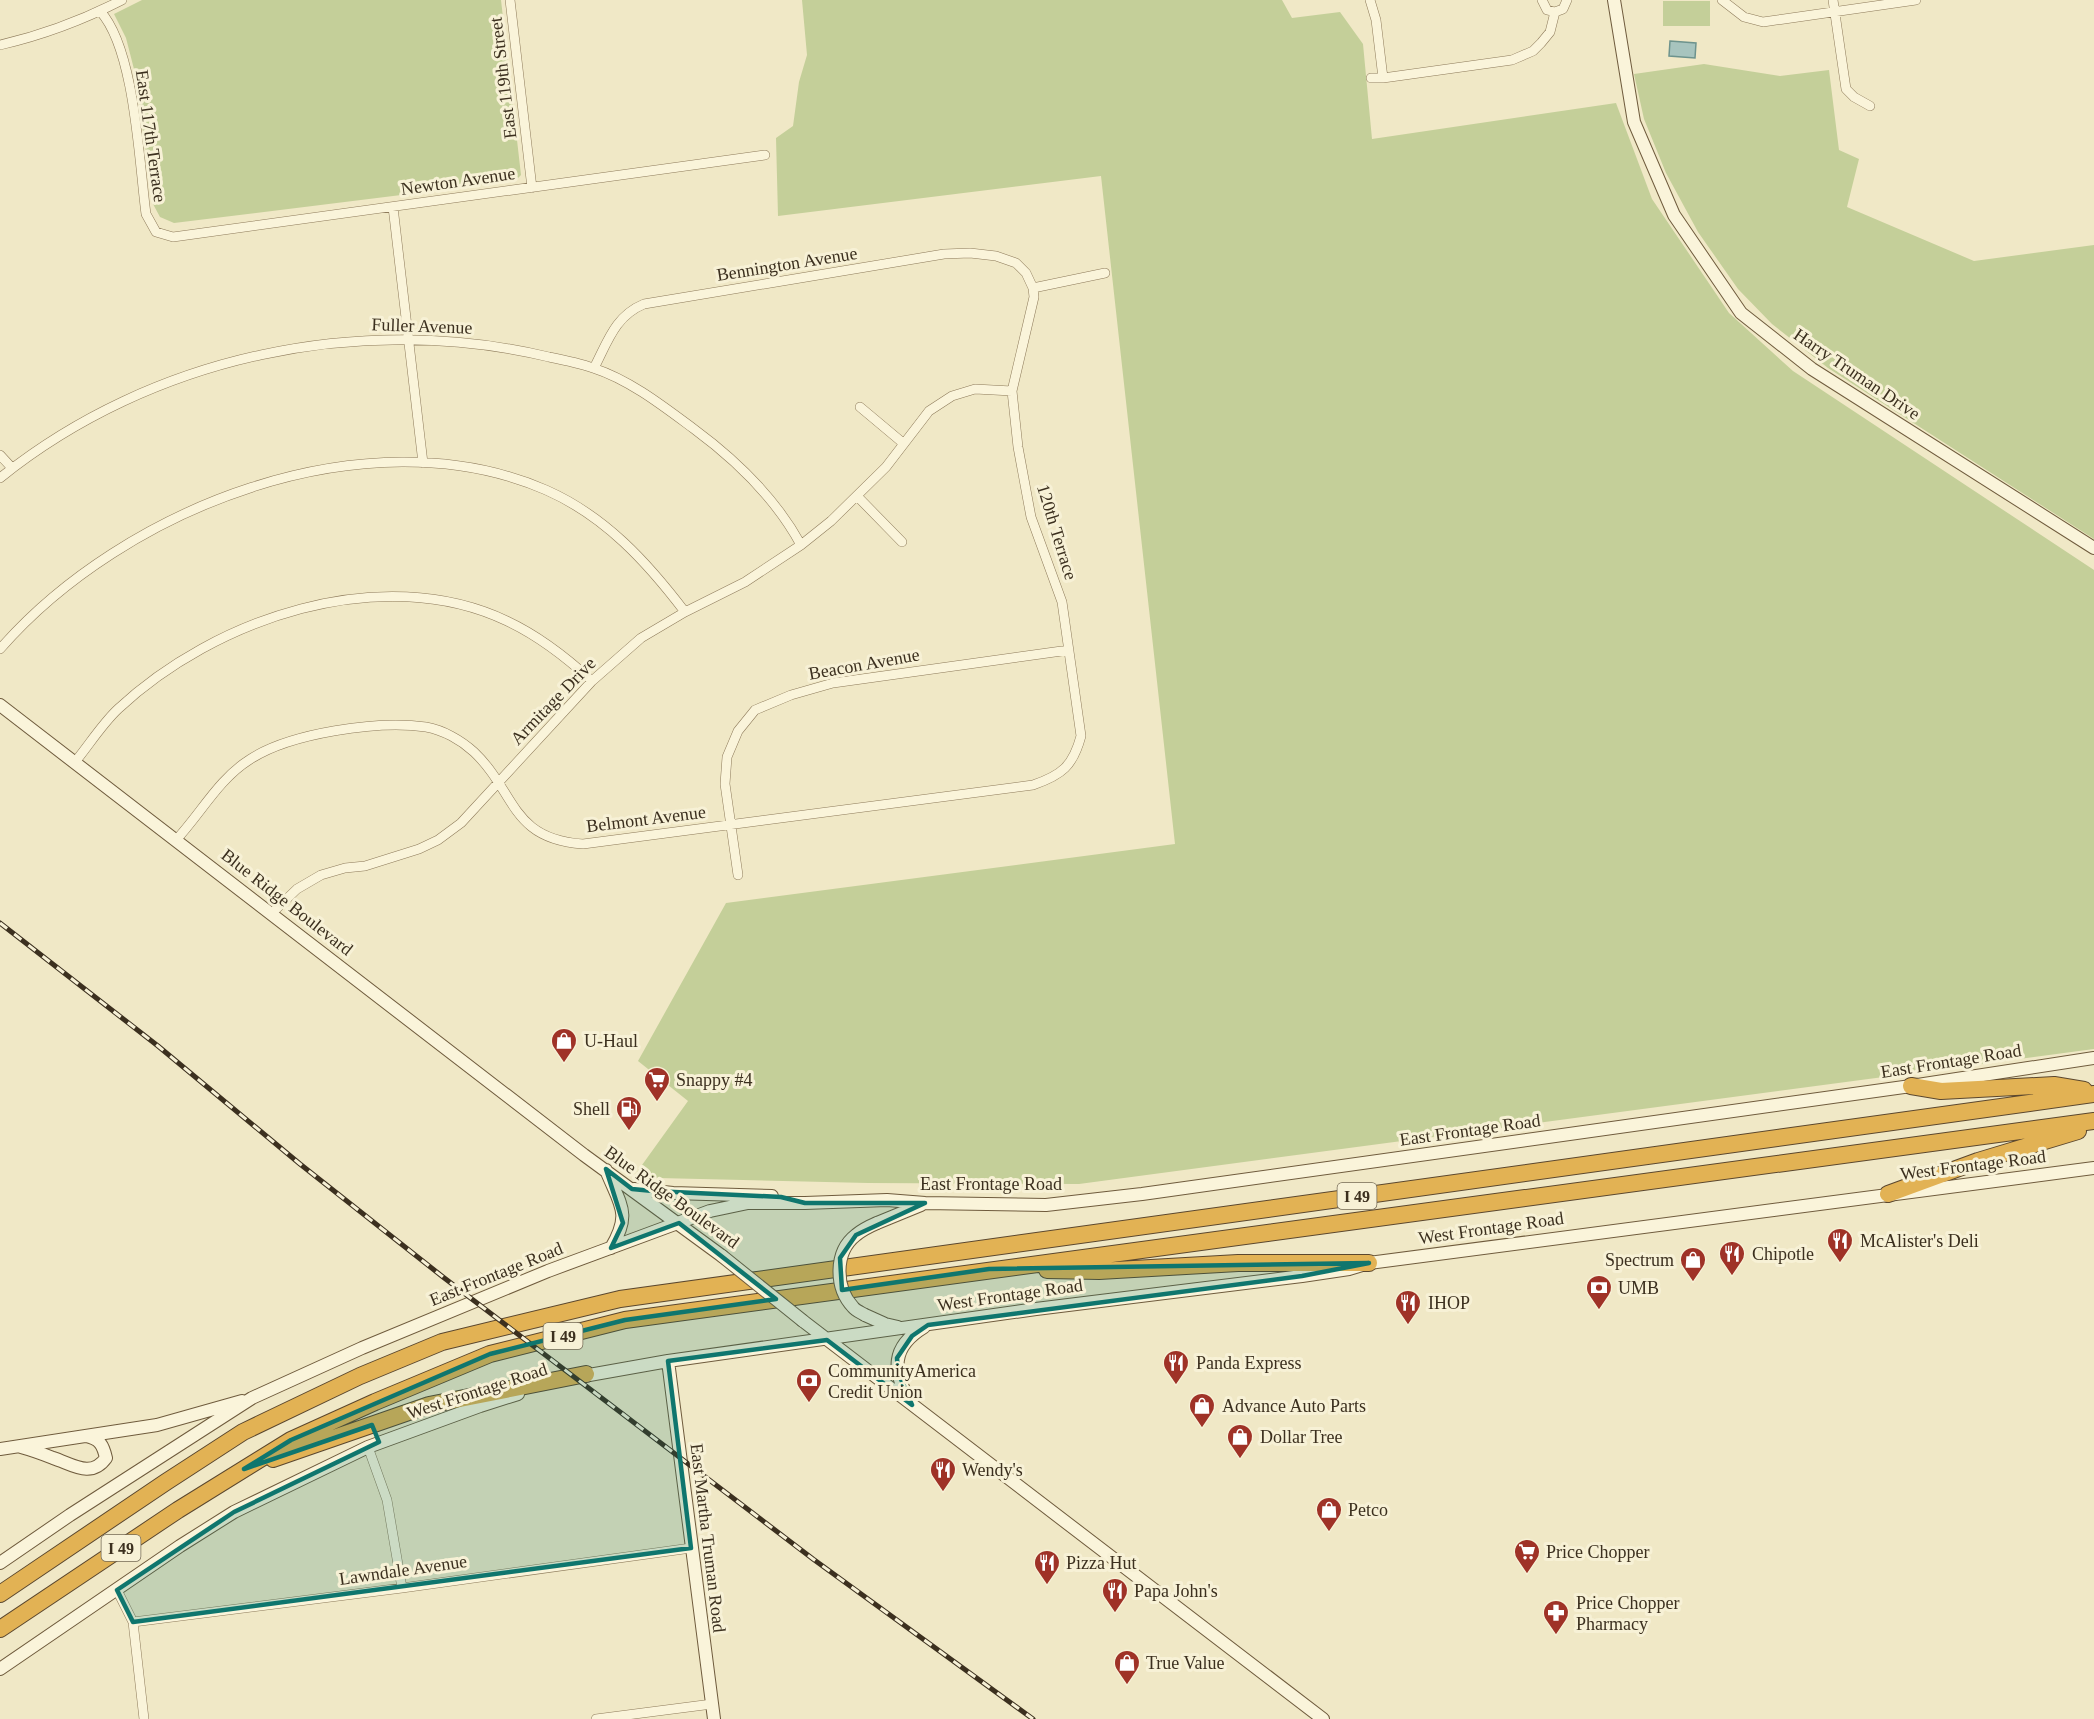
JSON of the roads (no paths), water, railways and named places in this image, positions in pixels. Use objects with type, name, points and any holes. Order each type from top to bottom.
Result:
[{"type":"highway","points":[[1911,1086],[1941,1091],[2054,1085],[2094,1092]]},
{"type":"highway","name":"I 49","points":[[0,1594],[243,1432],[360,1376],[442,1342],[620,1299],[2094,1092]]},
{"type":"highway","name":"I 49","points":[[0,1629],[178,1510],[301,1436],[490,1354],[625,1320],[2094,1121]]},
{"type":"highway","points":[[1888,1194],[1978,1161],[2094,1127]]},
{"type":"highway","points":[[989,1269],[1099,1271],[1238,1263],[1369,1263]]},
{"type":"highway","points":[[244,1469],[429,1405],[586,1374]]},
{"type":"street","points":[[0,45],[27,39],[68,25],[122,0]]},
{"type":"street","name":"East 119th Street","points":[[510,0],[532,188]]},
{"type":"street","points":[[1370,0],[1376,20],[1383,78]]},
{"type":"street","points":[[1542,0],[1547,10],[1555,12],[1563,9],[1567,0]]},
{"type":"street","name":"Harry Truman Drive","points":[[1614,0],[1634,122],[1674,215],[1741,313],[1812,369],[2094,548]]},
{"type":"street","points":[[1722,0],[1744,17],[1763,22],[1916,0]]},
{"type":"street","points":[[1833,0],[1846,89],[1854,97],[1870,106]]},
{"type":"street","name":"East 117th Terrace","points":[[100,11],[115,37],[129,78],[146,214],[156,232]]},
{"type":"street","points":[[1371,78],[1512,60],[1533,51],[1550,32],[1555,12]]},
{"type":"street","name":"Newton Avenue","points":[[156,232],[173,237],[765,155]]},
{"type":"street","points":[[393,207],[423,463]]},
{"type":"street","name":"Bennington Avenue","points":[[594,368],[620,320],[633,309],[644,304],[944,254],[970,253],[996,256],[1016,264],[1026,273],[1033,288]]},
{"type":"street","points":[[1033,288],[1105,273]]},
{"type":"street","name":"120th Terrace","points":[[1026,786],[1051,779],[1064,770],[1077,751],[1081,736],[1062,602],[1031,517],[1018,447],[1012,391],[1034,297],[1033,288]]},
{"type":"street","name":"Fuller Avenue","points":[[0,478],[70,430],[140,393],[215,366],[292,348],[370,339],[450,340],[517,349],[594,368],[658,402],[712,442],[744,471],[767,496],[793,530],[801,545]]},
{"type":"street","name":"Armitage Drive","points":[[272,913],[297,889],[321,875],[345,868],[365,866],[419,849],[438,840],[461,823],[592,681],[641,638],[685,612],[745,582],[801,545],[886,467],[929,411],[952,396],[975,389],[1012,391]]},
{"type":"street","points":[[860,407],[903,443]]},
{"type":"street","points":[[0,455],[12,468]]},
{"type":"street","points":[[0,649],[48,600],[94,564],[143,533],[195,508],[250,488],[306,473],[363,465],[423,463],[460,465],[502,474],[548,491],[590,514],[624,541],[685,612]]},
{"type":"street","points":[[857,496],[902,542]]},
{"type":"street","points":[[75,762],[116,711],[148,682],[183,658],[252,624],[292,611],[333,602],[375,598],[417,598],[444,601],[476,609],[506,620],[539,638],[592,681]]},
{"type":"street","name":"Beacon Avenue","points":[[738,875],[726,784],[728,757],[738,731],[755,711],[791,695],[833,683],[1068,650]]},
{"type":"street","name":"Blue Ridge Boulevard","points":[[0,705],[584,1155],[679,1223],[827,1340],[1323,1719]]},
{"type":"street","name":"Belmont Avenue","points":[[176,840],[219,786],[250,759],[268,749],[287,742],[345,729],[397,725],[438,730],[456,739],[472,751],[519,816],[548,837],[570,843],[586,843],[1026,786]]},
{"type":"street","name":"East Frontage Road","points":[[0,1563],[70,1515],[252,1398],[362,1348],[548,1271],[710,1211],[748,1203],[887,1200],[925,1203],[1046,1205],[1142,1194],[1911,1086],[2094,1058]]},
{"type":"street","name":"West Frontage Road","points":[[0,1669],[180,1546],[234,1512],[368,1447],[480,1406],[586,1374],[1036,1309],[1302,1276],[1348,1269],[1369,1263],[2094,1168]]},
{"type":"street","points":[[606,1169],[622,1208],[623,1223],[611,1248]]},
{"type":"street","points":[[632,1189],[739,1193],[781,1197],[805,1203]]},
{"type":"street","points":[[905,1328],[885,1324],[854,1308],[845,1295],[839,1271],[840,1258],[846,1246],[856,1235],[877,1223],[925,1203]]},
{"type":"street","points":[[912,1405],[898,1372],[897,1358],[903,1346],[912,1336],[928,1325]]},
{"type":"street","name":"East Martha Truman Road","points":[[668,1361],[714,1719]]},
{"type":"street","points":[[0,1449],[157,1425],[252,1398]]},
{"type":"street","points":[[20,1446],[79,1469],[101,1465],[106,1458],[100,1442],[94,1437],[81,1435]]},
{"type":"street","points":[[368,1447],[387,1500],[402,1588]]},
{"type":"street","name":"Lawndale Avenue","points":[[133,1622],[691,1548]]},
{"type":"street","points":[[117,1590],[133,1622],[144,1719]]},
{"type":"street","points":[[596,1719],[712,1704]]},
{"type":"water","points":[[1670,41],[1696,43],[1695,58],[1669,56]]},
{"type":"railway","points":[[0,923],[158,1046],[300,1164],[443,1277],[813,1559],[1033,1719]]},
{"type":"place","name":"U-Haul","points":[[564,1064]]},
{"type":"place","name":"Snappy #4","points":[[657,1103]]},
{"type":"place","name":"Shell","points":[[629,1132]]},
{"type":"place","name":"McAlister's Deli","points":[[1840,1264]]},
{"type":"place","name":"Chipotle","points":[[1732,1277]]},
{"type":"place","name":"Spectrum","points":[[1693,1283]]},
{"type":"place","name":"UMB","points":[[1599,1311]]},
{"type":"place","name":"IHOP","points":[[1408,1326]]},
{"type":"place","name":"Panda Express","points":[[1176,1386]]},
{"type":"place","name":"CommunityAmerica Credit Union","points":[[809,1404]]},
{"type":"place","name":"Advance Auto Parts","points":[[1202,1429]]},
{"type":"place","name":"Dollar Tree","points":[[1240,1460]]},
{"type":"place","name":"Wendy's","points":[[943,1493]]},
{"type":"place","name":"Petco","points":[[1329,1533]]},
{"type":"place","name":"Price Chopper","points":[[1527,1575]]},
{"type":"place","name":"Pizza Hut","points":[[1047,1586]]},
{"type":"place","name":"Papa John's","points":[[1115,1614]]},
{"type":"place","name":"Price Chopper Pharmacy","points":[[1556,1636]]},
{"type":"place","name":"True Value","points":[[1127,1686]]}]
